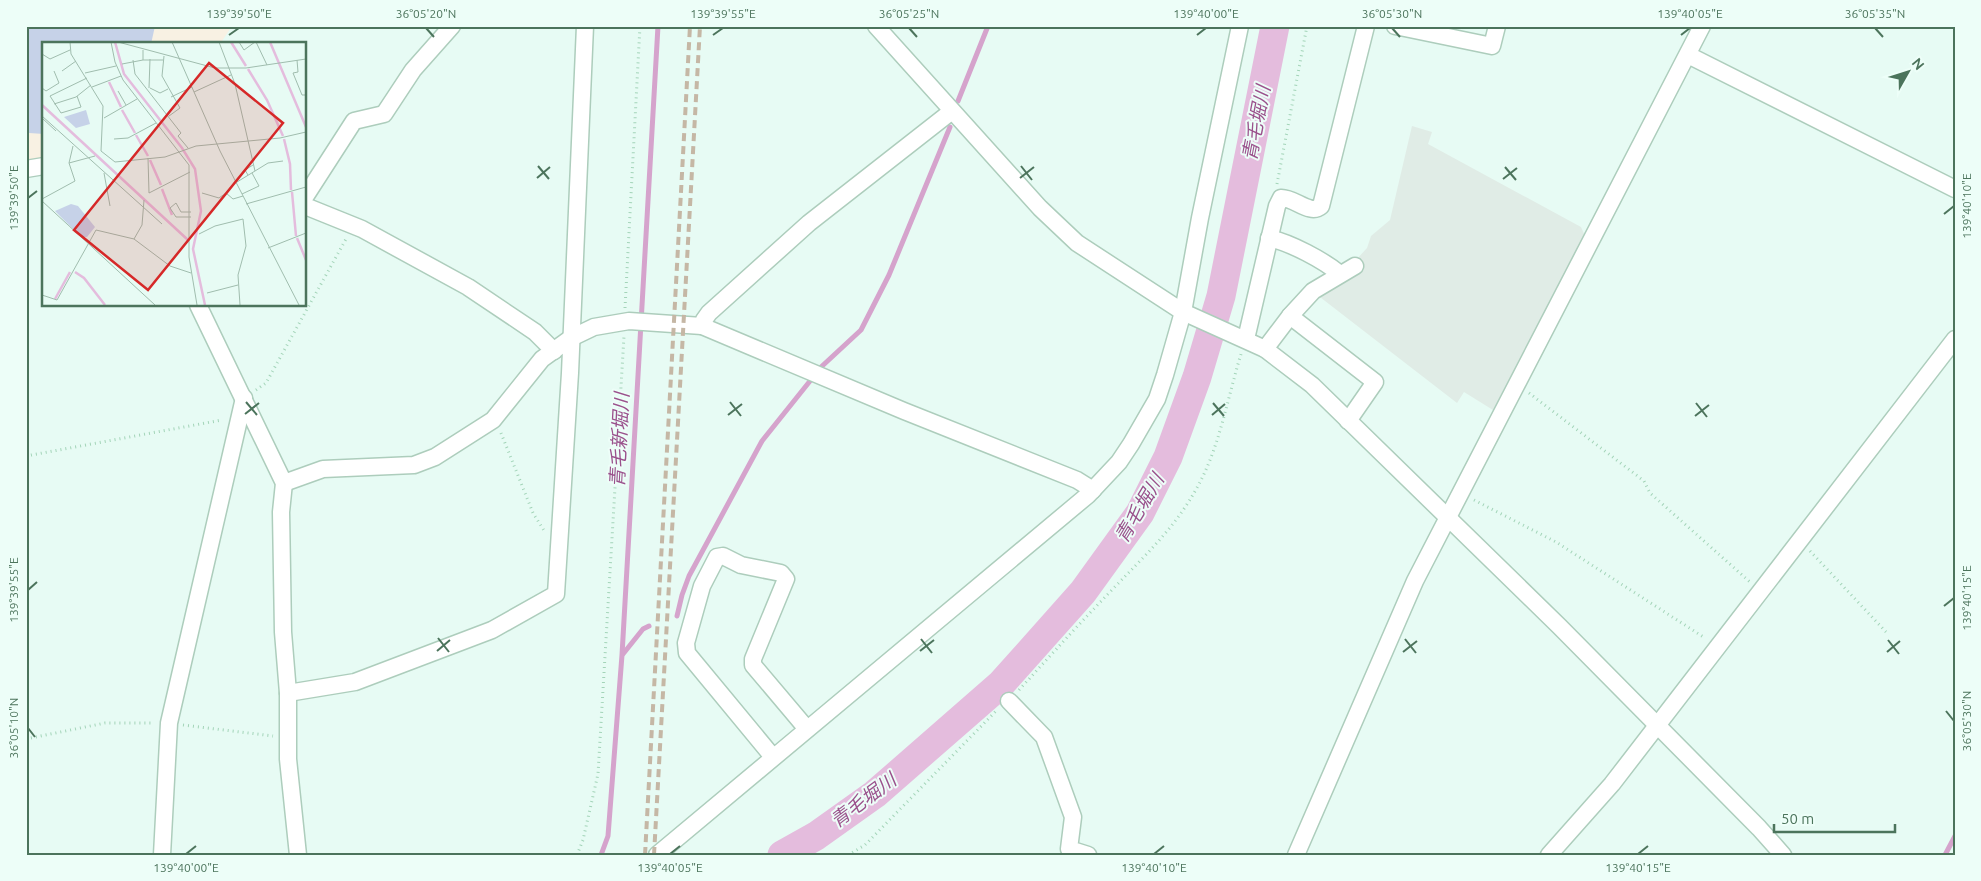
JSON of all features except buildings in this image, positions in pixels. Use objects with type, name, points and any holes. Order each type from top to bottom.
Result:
[{"type":"street","points":[[306,195],[354,121],[384,114],[413,70],[452,26]]},
{"type":"street","points":[[288,693],[354,682],[492,630],[556,594],[571,338],[585,26]]},
{"type":"street","points":[[876,26],[1058,226],[1098,258],[1189,315],[1265,349],[1312,385],[1559,626],[1759,828],[1783,855]]},
{"type":"street","points":[[657,855],[988,580],[1093,490],[1131,444],[1157,399],[1189,315],[1200,218],[1240,26]]},
{"type":"street","points":[[1239,336],[1281,198],[1287,198],[1311,210],[1318,209],[1321,206],[1366,26]]},
{"type":"street","points":[[1395,26],[1492,46],[1496,26]]},
{"type":"street","points":[[1296,855],[1415,581],[1702,26]]},
{"type":"street","points":[[1688,55],[1955,189]]},
{"type":"street","points":[[702,326],[709,313],[809,223],[952,111]]},
{"type":"street","points":[[26,169],[42,166]]},
{"type":"street","points":[[306,206],[354,226],[468,287],[535,332],[554,351]]},
{"type":"street","points":[[1269,238],[1279,240],[1331,266],[1340,274]]},
{"type":"street","points":[[1265,349],[1301,302],[1313,291],[1355,266]]},
{"type":"street","points":[[198,306],[284,483],[281,512],[283,632],[288,693],[287,738],[298,855]]},
{"type":"street","points":[[1290,316],[1375,382],[1348,421]]},
{"type":"street","points":[[284,483],[323,469],[414,465],[435,458],[493,420],[542,359],[571,338],[594,327],[625,322],[702,326],[904,411],[1077,480],[1093,490]]},
{"type":"street","points":[[1549,855],[1612,784],[1955,340]]},
{"type":"street","points":[[162,855],[169,723],[244,398]]},
{"type":"street","points":[[773,757],[688,653],[686,643],[702,586],[717,556],[723,556],[741,565],[781,573],[786,578],[753,659],[753,664],[807,729]]},
{"type":"street","points":[[1008,701],[1044,737],[1073,817],[1069,849],[1088,855]]},
{"type":"path","points":[[577,855],[583,840],[598,774],[625,322],[640,26]]},
{"type":"path","points":[[1281,198],[1276,188],[1307,26]]},
{"type":"path","points":[[244,398],[266,383],[354,226]]},
{"type":"path","points":[[848,855],[865,845],[1008,701],[1164,537],[1188,504],[1212,455],[1239,336]]},
{"type":"path","points":[[1517,384],[1644,481],[1650,493],[1761,591]]},
{"type":"path","points":[[26,456],[239,417]]},
{"type":"path","points":[[493,420],[499,428],[532,513],[542,529],[559,547]]},
{"type":"path","points":[[1460,493],[1556,542],[1718,646]]},
{"type":"path","points":[[1800,540],[1888,634]]},
{"type":"path","points":[[26,738],[105,722],[169,723],[287,738]]},
{"type":"shaded area","points":[[26,26],[232,26],[221,42],[42,42],[42,159],[26,162]]},
{"type":"shaded area","points":[[26,26],[155,26],[151,42],[42,42],[42,134],[26,131]]},
{"type":"shaded area","points":[[1412,126],[1432,132],[1428,144],[1581,227],[1585,236],[1493,410],[1464,392],[1457,403],[1316,294],[1356,260],[1367,248],[1371,236],[1390,220]]},
{"type":"waterway","name":"青毛新堀川","points":[[601,855],[608,836],[622,655],[658,26]]},
{"type":"waterway","points":[[958,101],[988,26]]},
{"type":"waterway","name":"青毛堀川","points":[[782,855],[816,836],[875,794],[1001,684],[1083,592],[1140,513],[1168,457],[1197,377],[1221,296],[1275,26]]},
{"type":"waterway","points":[[820,368],[861,330],[889,275],[950,127]]},
{"type":"waterway","points":[[677,616],[689,576],[762,441],[810,381]]},
{"type":"waterway","points":[[623,654],[643,629],[649,626]]},
{"type":"waterway","points":[[1945,855],[1955,836]]},
{"type":"railway","points":[[645,855],[690,26]]},
{"type":"railway","points":[[654,855],[700,26]]}]
